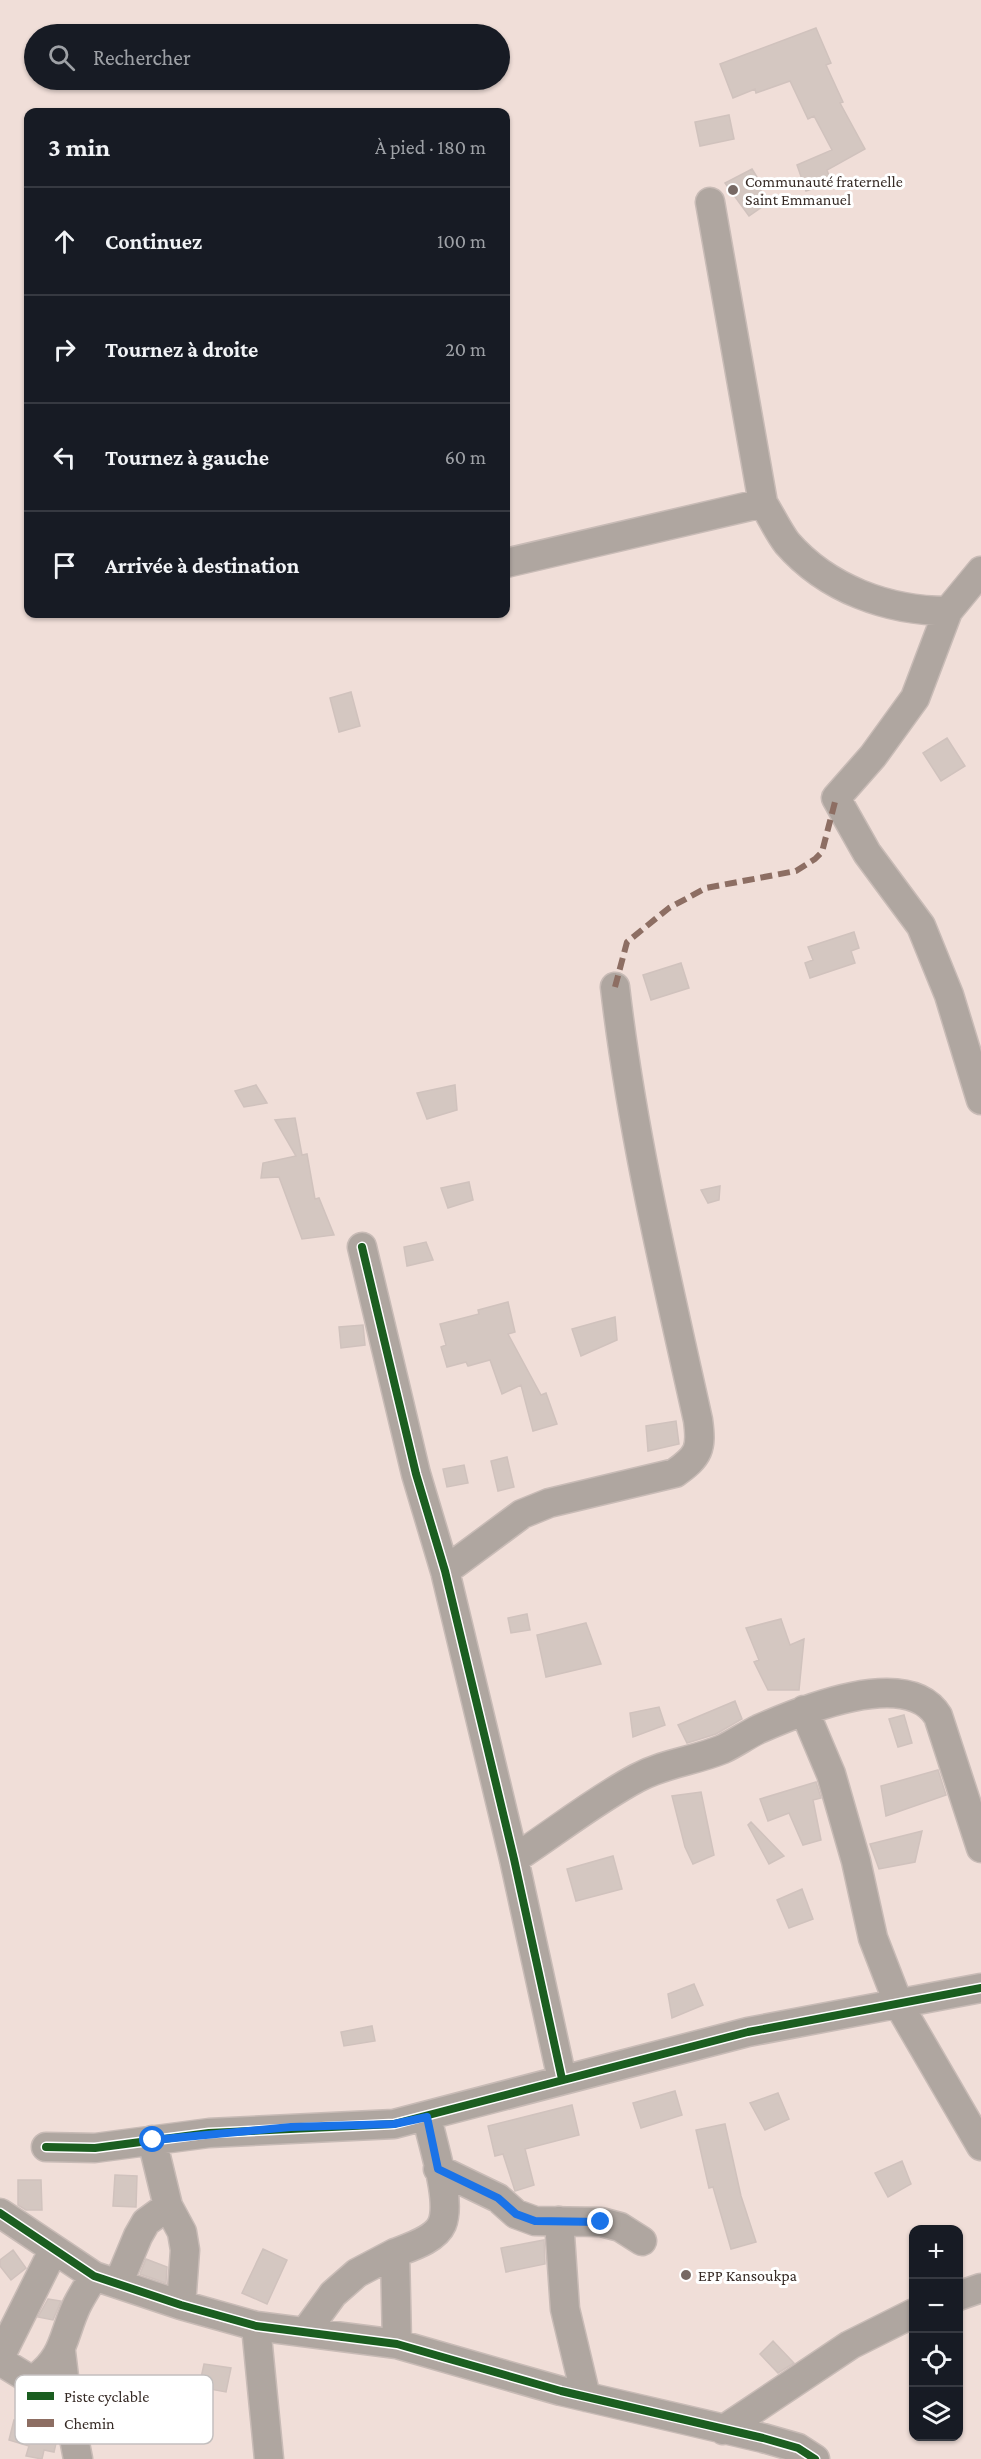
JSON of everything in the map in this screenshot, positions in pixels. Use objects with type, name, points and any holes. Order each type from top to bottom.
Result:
[{"type":"street","points":[[710,202],[763,503],[786,542],[817,572],[873,600],[921,611],[948,611]]},
{"type":"street","points":[[510,563],[763,503]]},
{"type":"street","points":[[981,572],[948,611],[915,698],[836,798],[867,853],[921,926],[949,995],[981,1100]]},
{"type":"street","points":[[446,1571],[522,1514],[549,1503],[675,1473],[692,1461],[701,1444],[698,1420],[643,1172],[625,1074],[615,987]]},
{"type":"street","points":[[362,1247],[416,1474],[446,1571],[514,1859],[561,2079]]},
{"type":"street","points":[[514,1859],[633,1780],[662,1765],[724,1748],[804,1710],[872,1694],[902,1695],[931,1706],[938,1716],[981,1848]]},
{"type":"street","points":[[804,1710],[831,1774],[856,1861],[873,1938],[899,2005],[981,2146]]},
{"type":"street","points":[[46,2147],[95,2148],[291,2127],[394,2124],[748,2032],[981,1988]]},
{"type":"street","points":[[306,2331],[333,2294],[357,2273],[428,2239],[442,2225],[446,2206],[427,2117]]},
{"type":"street","points":[[153,2140],[168,2206],[182,2232],[185,2250],[181,2305]]},
{"type":"street","points":[[438,2169],[498,2198],[516,2214],[535,2221],[601,2222],[620,2227],[642,2241]]},
{"type":"street","points":[[63,2375],[61,2352],[76,2306],[106,2280],[146,2222],[168,2206]]},
{"type":"street","points":[[0,2213],[106,2280],[181,2305],[256,2326],[397,2344],[586,2397],[723,2430],[798,2455]]},
{"type":"street","points":[[559,2221],[565,2309],[586,2397]]},
{"type":"street","points":[[23,2375],[0,2359],[54,2249]]},
{"type":"street","points":[[395,2253],[397,2344]]},
{"type":"street","points":[[963,2294],[981,2288]]},
{"type":"street","points":[[723,2430],[850,2345],[909,2316]]},
{"type":"street","points":[[256,2326],[269,2459]]},
{"type":"street","points":[[39,2375],[61,2352]]},
{"type":"street","points":[[75,2444],[78,2459]]},
{"type":"building","points":[[816,28],[831,63],[826,65],[843,102],[840,103],[865,149],[827,170],[831,182],[806,191],[797,165],[832,150],[814,116],[808,119],[790,81],[756,93],[755,89],[733,98],[720,64]]},
{"type":"building","points":[[729,115],[734,139],[700,146],[695,122]]},
{"type":"building","points":[[752,169],[760,182],[756,184],[769,202],[749,216],[725,183]]},
{"type":"building","points":[[351,692],[360,726],[339,732],[330,698]]},
{"type":"building","points":[[947,738],[965,766],[941,781],[923,753]]},
{"type":"building","points":[[854,932],[859,948],[851,951],[855,963],[810,978],[805,963],[813,960],[808,947]]},
{"type":"building","points":[[681,963],[689,988],[651,1000],[643,975]]},
{"type":"building","points":[[256,1085],[267,1103],[244,1107],[235,1091]]},
{"type":"building","points":[[455,1085],[457,1110],[427,1119],[417,1093]]},
{"type":"building","points":[[295,1118],[302,1155],[307,1154],[315,1199],[319,1198],[334,1235],[302,1239],[279,1177],[261,1178],[263,1163],[296,1156],[275,1120]]},
{"type":"building","points":[[469,1182],[473,1200],[448,1208],[441,1188]]},
{"type":"building","points":[[720,1186],[719,1200],[708,1203],[701,1190]]},
{"type":"building","points":[[426,1242],[433,1260],[407,1266],[404,1247]]},
{"type":"building","points":[[508,1302],[515,1332],[508,1334],[541,1395],[546,1393],[557,1424],[533,1431],[521,1385],[502,1394],[490,1360],[468,1366],[466,1362],[447,1367],[441,1347],[446,1345],[440,1324],[479,1314],[478,1310]]},
{"type":"building","points":[[615,1317],[617,1340],[581,1356],[572,1329]]},
{"type":"building","points":[[363,1325],[365,1345],[341,1348],[339,1327]]},
{"type":"building","points":[[676,1421],[679,1444],[648,1451],[646,1426]]},
{"type":"building","points":[[507,1457],[514,1487],[498,1491],[491,1461]]},
{"type":"building","points":[[464,1465],[468,1483],[447,1487],[443,1469]]},
{"type":"building","points":[[527,1614],[530,1630],[511,1633],[508,1618]]},
{"type":"building","points":[[781,1619],[790,1645],[804,1639],[799,1690],[768,1690],[754,1662],[759,1660],[746,1628]]},
{"type":"building","points":[[586,1623],[601,1664],[546,1677],[537,1635]]},
{"type":"building","points":[[735,1701],[742,1719],[716,1734],[687,1743],[678,1725]]},
{"type":"building","points":[[659,1707],[665,1725],[633,1737],[630,1713]]},
{"type":"building","points":[[904,1715],[912,1743],[898,1747],[889,1719]]},
{"type":"building","points":[[938,1770],[946,1795],[886,1816],[881,1786]]},
{"type":"building","points":[[816,1782],[821,1798],[813,1800],[821,1840],[803,1845],[789,1813],[768,1821],[760,1799]]},
{"type":"building","points":[[701,1792],[714,1855],[693,1864],[685,1847],[672,1796]]},
{"type":"building","points":[[751,1822],[784,1856],[769,1864],[748,1825]]},
{"type":"building","points":[[922,1831],[915,1862],[879,1869],[870,1844]]},
{"type":"building","points":[[613,1856],[622,1889],[576,1901],[567,1869]]},
{"type":"building","points":[[802,1889],[813,1919],[789,1928],[777,1900]]},
{"type":"building","points":[[694,1984],[703,2005],[672,2018],[668,1994]]},
{"type":"building","points":[[372,2026],[375,2041],[344,2046],[341,2032]]},
{"type":"building","points":[[675,2091],[682,2115],[641,2128],[633,2103]]},
{"type":"building","points":[[778,2093],[789,2119],[765,2130],[750,2103]]},
{"type":"building","points":[[572,2105],[579,2135],[525,2149],[534,2185],[515,2191],[503,2154],[495,2156],[488,2126]]},
{"type":"building","points":[[725,2124],[741,2196],[756,2242],[731,2249],[713,2187],[709,2188],[696,2130]]},
{"type":"building","points":[[902,2161],[911,2184],[888,2197],[875,2173]]},
{"type":"building","points":[[115,2175],[137,2176],[136,2207],[113,2206]]},
{"type":"building","points":[[18,2180],[41,2180],[42,2210],[26,2210],[18,2205]]},
{"type":"building","points":[[544,2240],[545,2264],[506,2272],[501,2248]]},
{"type":"building","points":[[263,2249],[287,2260],[267,2304],[242,2293]]},
{"type":"building","points":[[13,2250],[26,2268],[11,2280],[0,2266],[0,2260]]},
{"type":"building","points":[[146,2259],[167,2267],[166,2283],[140,2274]]},
{"type":"building","points":[[48,2299],[61,2301],[53,2320],[38,2317]]},
{"type":"building","points":[[773,2341],[794,2363],[778,2373],[760,2354]]},
{"type":"building","points":[[204,2364],[231,2368],[226,2392],[213,2390],[213,2375],[202,2375]]},
{"type":"building","points":[[15,2420],[15,2442],[9,2440]]},
{"type":"building","points":[[22,2444],[56,2444],[54,2452],[44,2450],[42,2459],[26,2456],[29,2446]]},
{"type":"marked path","points":[[615,987],[627,942],[669,908],[706,888],[796,871],[815,859],[822,852],[836,798]]},
{"type":"cycle path","points":[[362,1247],[416,1474],[445,1571],[514,1859],[562,2079]]},
{"type":"cycle path","points":[[46,2147],[95,2148],[209,2133],[394,2124],[748,2032],[981,1988]]},
{"type":"cycle path","points":[[0,2213],[94,2276],[181,2305],[256,2326],[397,2344],[561,2391],[763,2438],[798,2448],[815,2459]]},
{"type":"place","name":"Communauté fraternelle Saint Emmanuel","points":[[733,190]]},
{"type":"place","name":"EPP Kansoukpa","points":[[686,2275]]},
{"type":"route","points":[[153,2140],[291,2127],[394,2124],[427,2117],[438,2169],[498,2198],[516,2214],[535,2221],[601,2222]]}]
